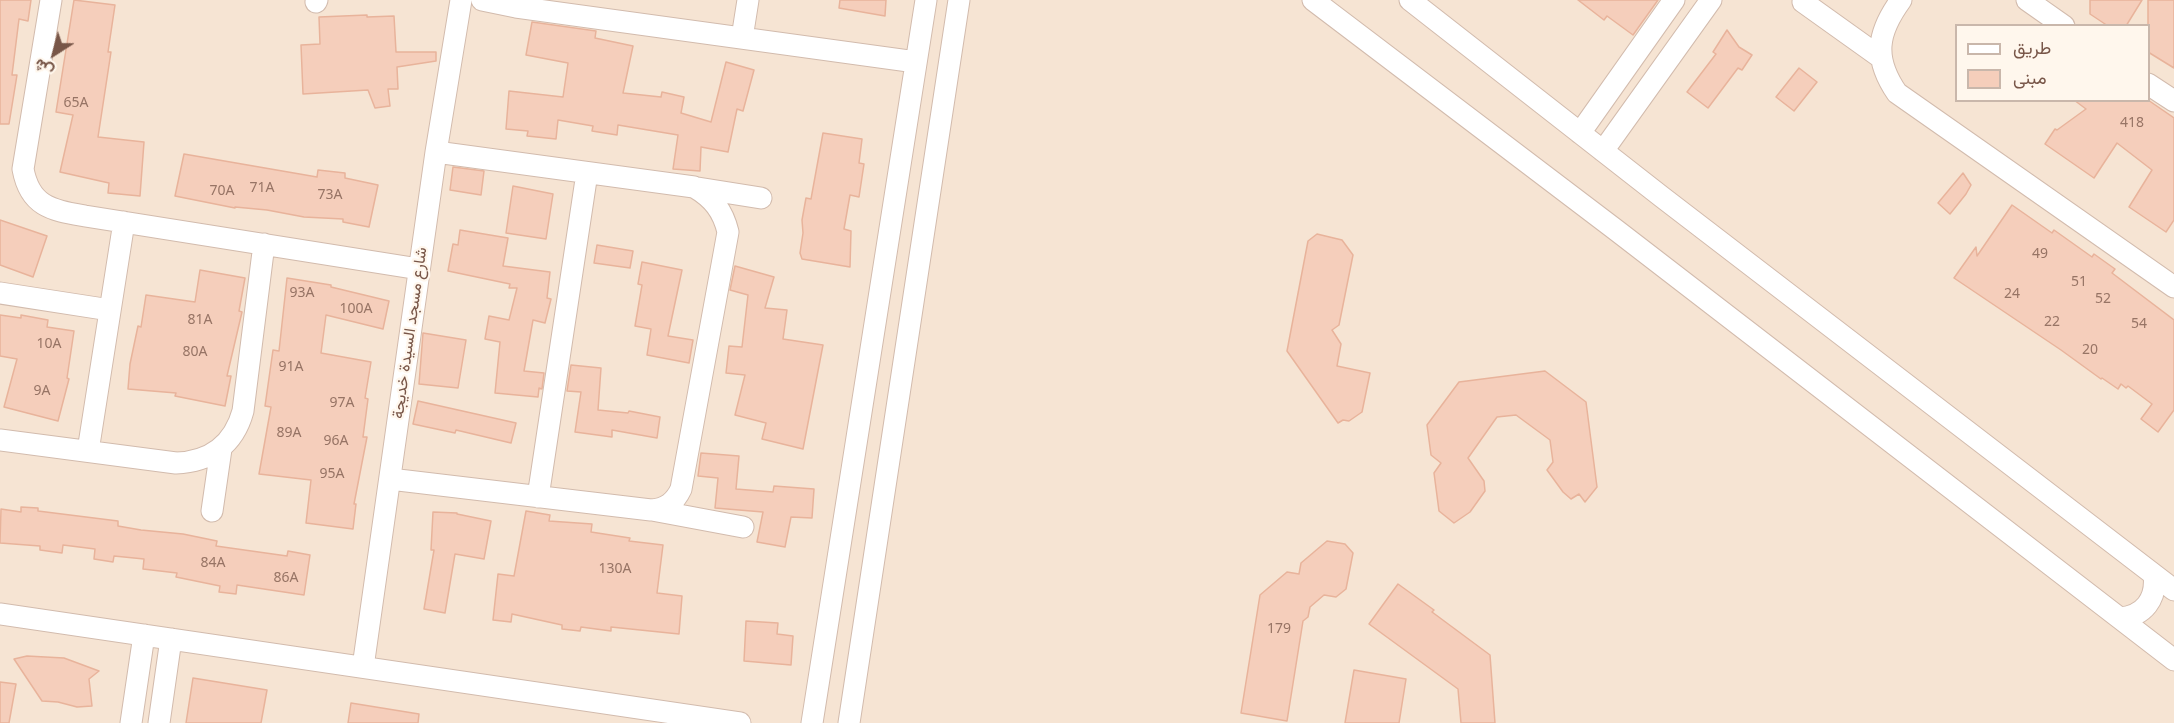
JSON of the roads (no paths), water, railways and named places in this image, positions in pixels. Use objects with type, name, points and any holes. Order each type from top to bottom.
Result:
[{"type":"street","points":[[51,0],[23,169],[25,180],[36,198],[53,210],[419,269]]},
{"type":"street","name":"شارع مسجد السيدة خديجة","points":[[363,667],[436,152],[460,0]]},
{"type":"street","points":[[482,0],[516,7],[916,62]]},
{"type":"street","points":[[742,38],[748,0]]},
{"type":"street","points":[[812,723],[926,0]]},
{"type":"street","points":[[849,723],[959,0]]},
{"type":"street","points":[[1313,0],[1608,223],[2174,660]]},
{"type":"street","points":[[1410,0],[2174,590]]},
{"type":"street","points":[[1580,133],[1674,0]]},
{"type":"street","points":[[1603,151],[1711,0]]},
{"type":"street","points":[[1901,0],[1881,35],[1880,57],[1888,80],[1897,93],[2174,286]]},
{"type":"street","points":[[2027,0],[2061,24]]},
{"type":"street","points":[[1803,2],[1880,57]]},
{"type":"street","points":[[2150,85],[2174,101]]},
{"type":"street","points":[[436,152],[761,198]]},
{"type":"street","points":[[538,497],[587,173]]},
{"type":"street","points":[[651,510],[658,510],[671,503],[681,489],[728,232],[718,206],[711,198],[694,187]]},
{"type":"street","points":[[88,451],[124,222]]},
{"type":"street","points":[[0,440],[176,463],[200,460],[221,449],[235,432],[243,411],[264,244]]},
{"type":"street","points":[[0,293],[110,310]]},
{"type":"street","points":[[212,511],[221,449]]},
{"type":"street","points":[[390,478],[651,510],[742,527]]},
{"type":"street","points":[[2120,618],[2135,615],[2148,605],[2154,591],[2154,575]]},
{"type":"street","points":[[0,614],[740,723]]},
{"type":"street","points":[[131,723],[144,636]]},
{"type":"street","points":[[159,723],[171,639]]}]
